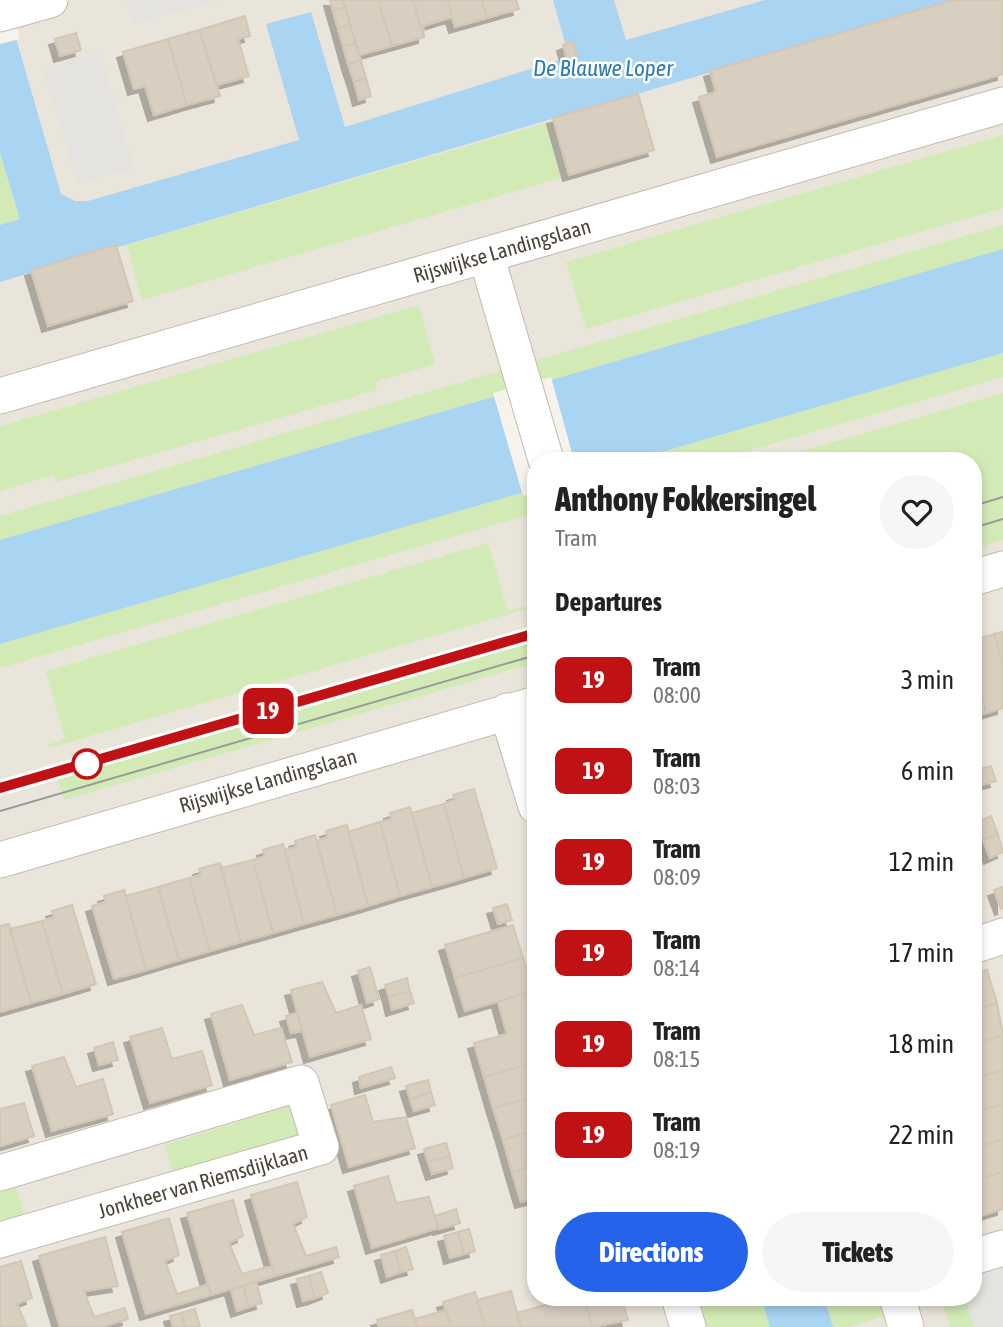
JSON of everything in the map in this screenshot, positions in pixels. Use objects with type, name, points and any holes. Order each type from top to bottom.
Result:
[{"type":"street","name":"Rijswijkse Landingslaan","points":[[0,396],[1003,106]]},
{"type":"street","points":[[486,255],[544,452]]},
{"type":"street","points":[[982,575],[1003,569]]},
{"type":"street","name":"Rijswijkse Landingslaan","points":[[0,860],[521,707]]},
{"type":"street","points":[[521,707],[527,747]]},
{"type":"street","points":[[982,943],[1003,936]]},
{"type":"street","name":"Jonkheer van Riemsdijklaan","points":[[0,1173],[301,1083],[321,1147],[0,1240]]},
{"type":"street","points":[[982,1254],[1003,1248]]},
{"type":"street","points":[[682,1306],[688,1327]]},
{"type":"street","points":[[900,1306],[906,1327]]},
{"type":"shaded area","points":[[0,0],[1003,0],[1003,1327],[0,1327]]},
{"type":"shaded area","points":[[126,0],[218,0],[133,24]]},
{"type":"shaded area","points":[[100,51],[134,168],[77,184],[43,68]]},
{"type":"shaded area","points":[[1003,1267],[1003,1327],[974,1327],[968,1306],[982,1306],[982,1273]]},
{"type":"green space","points":[[546,123],[561,178],[142,300],[127,245]]},
{"type":"green space","points":[[1003,135],[1003,208],[586,329],[566,262]]},
{"type":"green space","points":[[0,153],[20,219],[0,225]]},
{"type":"green space","points":[[1003,225],[1003,249],[0,540],[0,516]]},
{"type":"green space","points":[[419,305],[435,364],[375,382],[377,390],[56,482],[54,475],[0,491],[0,426]]},
{"type":"green space","points":[[1003,353],[1003,377],[744,452],[662,452]]},
{"type":"green space","points":[[1003,393],[1003,540],[982,546],[982,452],[799,452]]},
{"type":"green space","points":[[527,491],[527,515],[0,668],[0,644]]},
{"type":"green space","points":[[488,543],[508,611],[525,606],[526,609],[49,748],[48,745],[65,739],[46,671]]},
{"type":"green space","points":[[527,627],[527,665],[64,800],[54,765]]},
{"type":"green space","points":[[289,1106],[299,1137],[174,1176],[165,1145]]},
{"type":"green space","points":[[16,1188],[25,1218],[0,1225],[0,1192]]},
{"type":"green space","points":[[698,1306],[764,1306],[770,1327],[704,1327]]},
{"type":"green space","points":[[827,1306],[884,1306],[886,1315],[850,1327],[833,1327]]},
{"type":"green space","points":[[944,1306],[968,1306],[974,1327],[950,1327]]},
{"type":"water","name":"De Blauwe Loper","points":[[0,0],[5,0],[61,194],[75,201],[88,201],[299,140],[266,24],[311,12],[345,127],[569,57],[553,0],[614,0],[626,40],[765,0],[955,0],[0,282],[0,225],[20,219],[0,153]]},
{"type":"water","points":[[1003,249],[1003,353],[662,452],[527,452],[527,491],[0,644],[0,540]]},
{"type":"water","points":[[764,1306],[827,1306],[833,1327],[770,1327]]},
{"type":"pier","points":[[0,0],[9,0],[20,39],[0,44]]},
{"type":"pier","points":[[551,377],[572,452],[527,452],[527,495],[523,496],[493,393]]},
{"type":"building","points":[[330,0],[343,0],[345,7],[333,11]]},
{"type":"building","points":[[343,0],[378,0],[392,46],[359,55]]},
{"type":"building","points":[[378,0],[413,0],[424,37],[392,46]]},
{"type":"building","points":[[413,0],[448,0],[455,27],[452,17],[423,26],[424,37]]},
{"type":"building","points":[[448,0],[482,0],[487,18],[455,27]]},
{"type":"building","points":[[482,0],[516,0],[519,9],[487,18]]},
{"type":"building","points":[[953,0],[1003,0],[1003,74],[717,157],[699,97],[716,92],[710,71]]},
{"type":"building","points":[[345,7],[350,25],[338,28],[333,11]]},
{"type":"building","points":[[245,16],[250,36],[238,39],[249,76],[217,85],[199,30]]},
{"type":"building","points":[[350,25],[356,43],[343,46],[338,28]]},
{"type":"building","points":[[199,30],[220,96],[187,105],[168,39]]},
{"type":"building","points":[[76,33],[81,50],[60,56],[55,39]]},
{"type":"building","points":[[168,39],[187,105],[154,115],[145,86],[134,89],[123,52]]},
{"type":"building","points":[[573,41],[577,56],[567,59],[563,45]]},
{"type":"building","points":[[356,43],[361,61],[348,64],[343,46]]},
{"type":"building","points":[[361,61],[366,78],[354,82],[348,64]]},
{"type":"building","points":[[366,78],[371,96],[359,100],[354,82]]},
{"type":"building","points":[[638,94],[654,150],[569,175],[553,118]]},
{"type":"building","points":[[116,245],[133,301],[48,326],[31,270]]},
{"type":"building","points":[[1003,632],[1003,665],[994,634]]},
{"type":"building","points":[[994,634],[1003,665],[1003,708],[986,713],[982,699],[982,637]]},
{"type":"building","points":[[982,699],[986,713],[982,714]]},
{"type":"building","points":[[991,766],[996,781],[982,785],[982,768]]},
{"type":"building","points":[[474,789],[497,868],[464,878],[444,804],[455,800],[453,795]]},
{"type":"building","points":[[444,804],[464,878],[432,887],[412,813]]},
{"type":"building","points":[[410,807],[432,887],[400,896],[380,822],[392,819],[390,813]]},
{"type":"building","points":[[991,816],[998,834],[983,840],[982,820]]},
{"type":"building","points":[[380,822],[400,896],[368,906],[348,832]]},
{"type":"building","points":[[347,825],[368,906],[337,915],[317,841],[328,837],[326,831]]},
{"type":"building","points":[[998,834],[1003,852],[990,858],[983,840]]},
{"type":"building","points":[[315,835],[337,915],[304,924],[285,850],[296,847],[295,841]]},
{"type":"building","points":[[283,844],[304,924],[273,933],[253,860],[265,856],[263,850]]},
{"type":"building","points":[[253,860],[273,933],[241,942],[221,868]]},
{"type":"building","points":[[220,863],[241,942],[210,951],[189,878],[201,875],[199,869]]},
{"type":"building","points":[[189,878],[210,951],[179,960],[158,887]]},
{"type":"building","points":[[158,887],[179,960],[146,970],[126,896]]},
{"type":"building","points":[[1003,887],[1003,908],[1001,909],[994,890]]},
{"type":"building","points":[[124,890],[146,970],[114,979],[92,906],[106,902],[104,896]]},
{"type":"building","points":[[507,904],[512,920],[498,924],[493,908]]},
{"type":"building","points":[[72,905],[96,984],[63,994],[42,921],[54,917],[52,911]]},
{"type":"building","points":[[42,921],[63,994],[31,1003],[10,929]]},
{"type":"building","points":[[9,924],[31,1003],[0,1012],[0,926]]},
{"type":"building","points":[[513,925],[523,958],[455,978],[445,945]]},
{"type":"building","points":[[523,958],[527,971],[527,993],[465,1011],[455,978]]},
{"type":"building","points":[[370,967],[379,999],[367,1003],[358,971]]},
{"type":"building","points":[[987,970],[997,1003],[982,1007],[982,971]]},
{"type":"building","points":[[407,978],[410,991],[389,997],[385,985]]},
{"type":"building","points":[[322,982],[336,1013],[361,1005],[371,1039],[310,1057],[291,990]]},
{"type":"building","points":[[410,991],[414,1003],[392,1010],[389,997]]},
{"type":"building","points":[[527,993],[527,1065],[484,1077],[474,1043],[507,1034],[498,1002]]},
{"type":"building","points":[[997,1003],[1003,1035],[982,1041],[982,1007]]},
{"type":"building","points":[[242,1005],[254,1035],[281,1028],[292,1062],[230,1080],[211,1014]]},
{"type":"building","points":[[297,1013],[302,1031],[291,1033],[286,1016]]},
{"type":"building","points":[[162,1028],[172,1059],[202,1051],[212,1085],[150,1103],[130,1037]]},
{"type":"building","points":[[1003,1035],[1003,1070],[982,1076],[982,1041]]},
{"type":"building","points":[[113,1042],[118,1060],[99,1065],[94,1048]]},
{"type":"building","points":[[64,1057],[76,1087],[103,1079],[113,1114],[52,1131],[32,1066]]},
{"type":"building","points":[[527,1065],[527,1099],[493,1108],[484,1077]]},
{"type":"building","points":[[391,1067],[395,1078],[361,1088],[359,1077]]},
{"type":"building","points":[[1003,1070],[1003,1104],[982,1110],[982,1076]]},
{"type":"building","points":[[428,1080],[431,1092],[410,1099],[406,1086]]},
{"type":"building","points":[[431,1092],[435,1105],[414,1111],[410,1099]]},
{"type":"building","points":[[365,1095],[373,1122],[406,1117],[415,1148],[349,1167],[331,1105]]},
{"type":"building","points":[[527,1099],[527,1133],[503,1140],[493,1108]]},
{"type":"building","points":[[24,1103],[34,1136],[0,1146],[0,1109]]},
{"type":"building","points":[[1003,1104],[1003,1139],[982,1145],[982,1110]]},
{"type":"building","points":[[527,1133],[527,1168],[512,1172],[503,1140]]},
{"type":"building","points":[[1003,1139],[1003,1172],[982,1178],[982,1145]]},
{"type":"building","points":[[446,1143],[450,1156],[428,1162],[424,1149]]},
{"type":"building","points":[[450,1156],[453,1168],[432,1174],[428,1162]]},
{"type":"building","points":[[527,1168],[527,1200],[521,1202],[512,1172]]},
{"type":"building","points":[[1003,1172],[1003,1209],[982,1215],[982,1178]]},
{"type":"building","points":[[388,1176],[396,1203],[429,1197],[438,1228],[372,1248],[354,1186]]},
{"type":"building","points":[[297,1182],[307,1217],[293,1224],[306,1256],[336,1247],[339,1257],[275,1276],[251,1195]]},
{"type":"building","points":[[233,1200],[243,1236],[229,1243],[242,1274],[271,1266],[275,1276],[211,1295],[187,1213]]},
{"type":"building","points":[[456,1209],[460,1223],[439,1229],[435,1216]]},
{"type":"building","points":[[169,1218],[179,1255],[165,1261],[177,1294],[207,1285],[211,1295],[146,1314],[122,1232]]},
{"type":"building","points":[[469,1229],[475,1251],[464,1254],[458,1232]]},
{"type":"building","points":[[458,1232],[464,1254],[450,1258],[444,1236]]},
{"type":"building","points":[[105,1237],[118,1286],[84,1291],[94,1317],[125,1308],[128,1319],[101,1327],[60,1327],[39,1256]]},
{"type":"building","points":[[406,1247],[413,1269],[401,1272],[395,1251]]},
{"type":"building","points":[[395,1251],[401,1272],[387,1277],[381,1255]]},
{"type":"building","points":[[21,1261],[32,1298],[17,1304],[27,1327],[0,1327],[0,1267]]},
{"type":"building","points":[[321,1272],[328,1293],[315,1298],[309,1276]]},
{"type":"building","points":[[309,1276],[315,1298],[303,1301],[297,1279]]},
{"type":"building","points":[[256,1282],[262,1303],[249,1307],[243,1286]]},
{"type":"building","points":[[243,1286],[249,1307],[237,1311],[231,1290]]},
{"type":"building","points":[[511,1291],[521,1327],[485,1327],[477,1300]]},
{"type":"building","points":[[475,1292],[485,1327],[451,1327],[443,1302]]},
{"type":"building","points":[[542,1306],[586,1306],[592,1327],[521,1327],[517,1313]]},
{"type":"building","points":[[586,1306],[624,1306],[628,1320],[592,1327]]},
{"type":"building","points":[[195,1309],[200,1327],[185,1327],[181,1313]]},
{"type":"building","points":[[412,1310],[417,1327],[379,1327],[377,1320]]},
{"type":"building","points":[[446,1310],[451,1327],[417,1327],[415,1319]]},
{"type":"building","points":[[181,1313],[185,1327],[173,1327],[170,1316]]},
{"type":"tram line","points":[[982,503],[1003,497]]},
{"type":"tram line","points":[[982,525],[1003,519]]},
{"type":"tram line","points":[[0,788],[527,636]]},
{"type":"tram line","name":"19","points":[[0,788],[527,636]]},
{"type":"tram line","points":[[0,811],[527,658]]}]
